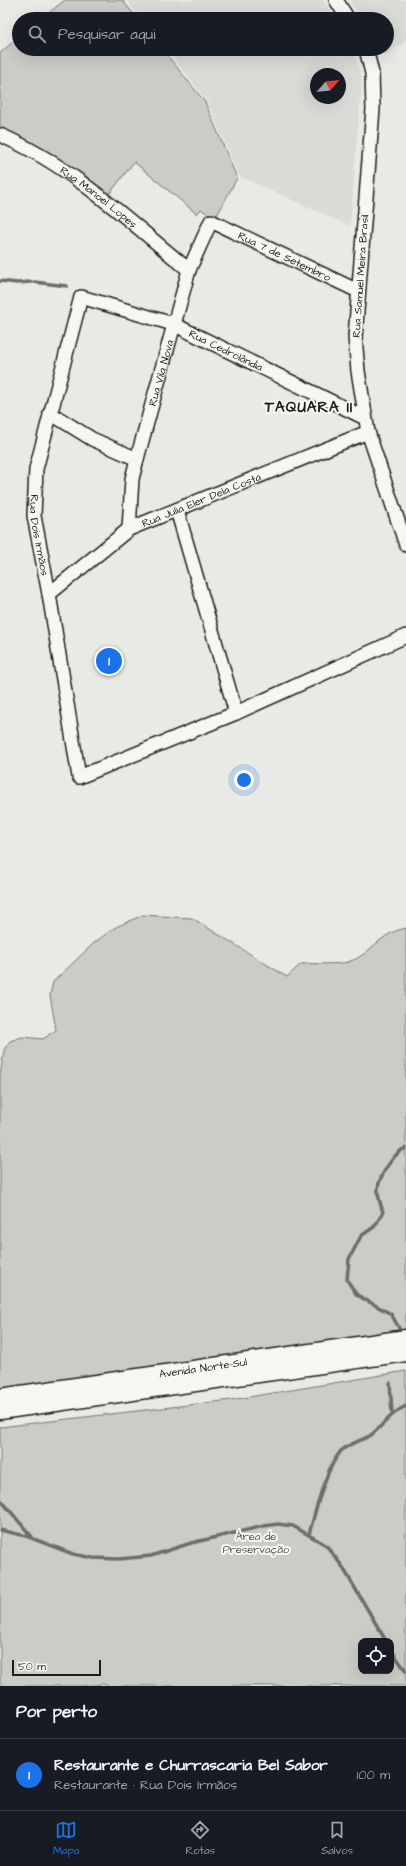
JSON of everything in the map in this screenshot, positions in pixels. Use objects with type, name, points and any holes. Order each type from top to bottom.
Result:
[{"type":"main road","name":"Avenida Norte-Sul","points":[[0,1397],[406,1338]]},
{"type":"main road","name":"Avenida Norte-Sul","points":[[0,1411],[406,1353]]},
{"type":"street","points":[[336,0],[344,12]]},
{"type":"street","name":"Rua Samuel Meira Brasil","points":[[368,56],[372,73],[373,109],[355,337],[368,432],[406,545]]},
{"type":"street","name":"Rua Manoel Lopes","points":[[0,135],[22,144],[83,183],[189,270]]},
{"type":"street","name":"Rua 7 de Setembro","points":[[211,222],[358,291]]},
{"type":"street","name":"Rua Vila Nova","points":[[129,529],[132,480],[173,324],[189,270],[211,222]]},
{"type":"street","name":"Rua Cedrolândia","points":[[81,297],[173,324],[365,418]]},
{"type":"street","name":"Rua Dois Irmãos","points":[[81,297],[36,469],[34,516],[49,594],[79,777],[236,714]]},
{"type":"street","points":[[50,413],[92,438],[137,459]]},
{"type":"street","name":"Rua Julia Eler Dela Costa","points":[[49,594],[129,529],[368,432]]},
{"type":"street","points":[[177,510],[236,714],[406,636]]},
{"type":"shaded area","points":[[126,0],[323,0],[331,12],[136,12]]},
{"type":"shaded area","points":[[349,0],[406,0],[406,41],[394,49],[394,12],[357,12]]},
{"type":"shaded area","points":[[172,56],[355,56],[362,79],[350,226],[239,176],[207,101]]},
{"type":"green space","points":[[65,0],[122,0],[132,12],[50,12]]},
{"type":"green space","points":[[12,43],[12,56],[168,56],[205,102],[237,178],[215,219],[201,209],[197,214],[134,162],[107,197],[82,177],[43,150],[0,129],[0,53]]},
{"type":"green space","points":[[143,915],[192,918],[287,977],[301,964],[338,963],[356,959],[389,934],[406,928],[406,1331],[0,1390],[0,1076],[4,1050],[10,1041],[22,1037],[43,1039],[56,1030],[50,995],[53,982],[94,943],[114,928]]},
{"type":"green space","name":"Área de Preservação","points":[[406,1371],[406,1686],[109,1686],[103,1684],[81,1686],[0,1686],[0,1427],[231,1400]]},
{"type":"waterway","points":[[0,281],[17,283],[31,282]]},
{"type":"waterway","points":[[34,282],[67,286]]},
{"type":"waterway","points":[[399,1328],[391,1314],[357,1295],[347,1280],[349,1259],[361,1236],[374,1227],[383,1213],[378,1191],[381,1178],[388,1165],[397,1154],[406,1148]]},
{"type":"waterway","points":[[390,1383],[392,1413]]},
{"type":"waterway","points":[[309,1534],[330,1468],[341,1451],[371,1435],[391,1416],[406,1406]]},
{"type":"waterway","points":[[0,1499],[32,1537]]},
{"type":"waterway","points":[[0,1530],[26,1536],[73,1554],[93,1558],[119,1559],[151,1556],[191,1543],[264,1526],[278,1524],[293,1526],[326,1545],[342,1566],[384,1638]]},
{"type":"waterway","points":[[394,1654],[406,1671]]},
{"type":"place","name":"Restaurante e Churrascaria Bel Sabor","points":[[109,661]]},
{"type":"district","name":"TAQUARA II","points":[[309,407]]}]
